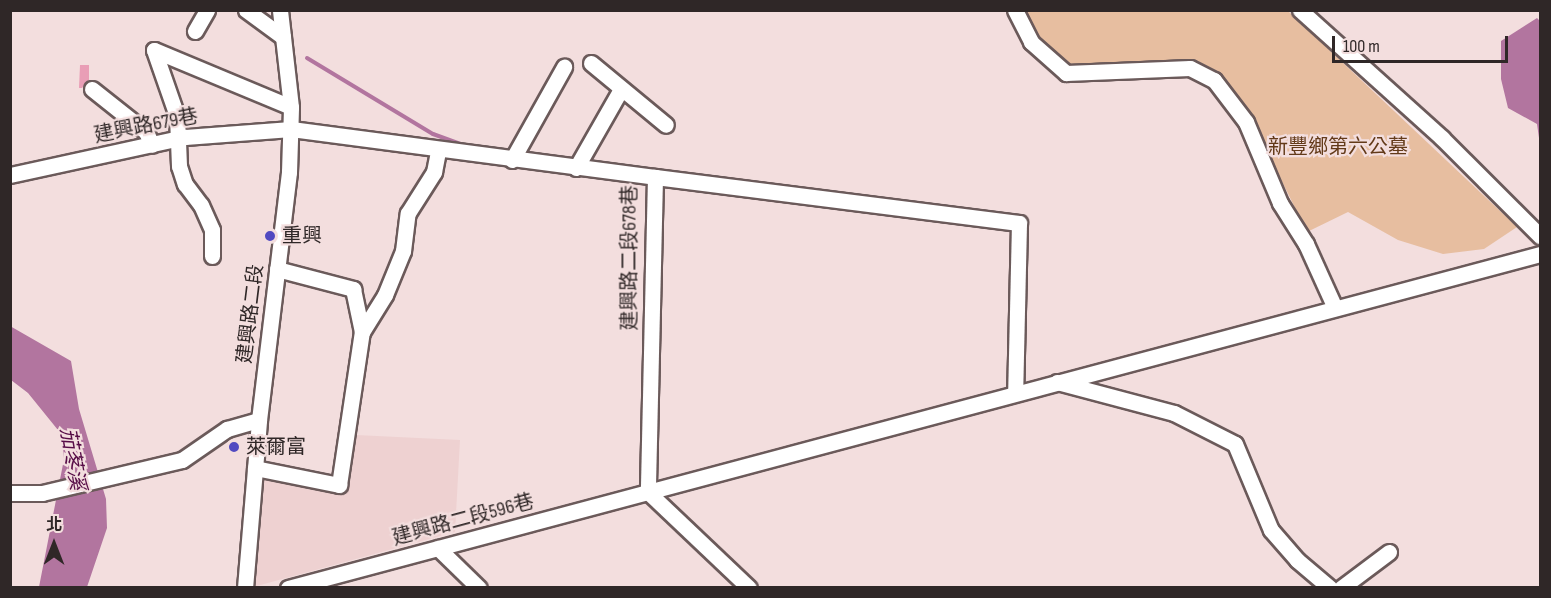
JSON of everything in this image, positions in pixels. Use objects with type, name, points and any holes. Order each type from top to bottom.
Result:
[{"type":"street","points":[[195,31],[207,10]]},
{"type":"street","points":[[246,10],[283,38]]},
{"type":"street","name":"建興路二段","points":[[245,588],[259,420],[291,129],[291,107],[280,10]]},
{"type":"street","points":[[1015,10],[1031,42],[1066,73],[1190,69],[1214,81],[1246,122],[1280,203],[1306,244],[1335,308]]},
{"type":"street","points":[[1300,10],[1442,138],[1540,236]]},
{"type":"street","points":[[212,256],[212,230],[201,205],[185,184],[179,166],[179,139],[166,77],[154,50],[291,107]]},
{"type":"street","points":[[591,63],[666,125]]},
{"type":"street","points":[[512,160],[564,67]]},
{"type":"street","points":[[92,89],[146,132],[152,145]]},
{"type":"street","points":[[576,168],[621,89]]},
{"type":"street","name":"建興路679巷","points":[[10,175],[179,139],[291,129]]},
{"type":"street","name":"建興路二段678巷","points":[[291,129],[438,152],[655,177],[648,492]]},
{"type":"street","points":[[362,332],[385,295],[403,251],[408,213],[434,172],[438,152]]},
{"type":"street","points":[[655,177],[1019,223],[1016,393]]},
{"type":"street","name":"建興路二段596巷","points":[[288,588],[1540,254]]},
{"type":"street","points":[[255,468],[339,485],[362,332],[353,289],[277,269]]},
{"type":"street","points":[[1056,382],[1174,412],[1235,444],[1271,530],[1298,560],[1330,588]]},
{"type":"street","points":[[10,493],[42,493],[182,460],[227,429],[259,420]]},
{"type":"street","points":[[648,492],[749,588]]},
{"type":"street","points":[[438,548],[479,588]]},
{"type":"street","points":[[1341,588],[1389,552]]},
{"type":"shaded area","points":[[356,435],[460,440],[455,532],[253,587],[263,480],[345,492]]},
{"type":"green space","name":"新豐鄉第六公墓","points":[[1021,11],[1288,11],[1517,227],[1484,249],[1443,254],[1398,240],[1348,212],[1307,232],[1249,115],[1190,63],[1065,66],[1035,32]]},
{"type":"water","points":[[1537,18],[1540,21],[1540,145],[1537,124],[1508,108],[1501,79],[1501,41]]},
{"type":"water","name":"茄苳溪","points":[[10,326],[71,361],[79,409],[106,499],[107,528],[87,587],[39,587],[64,459],[62,435],[28,393],[11,380]]},
{"type":"building","points":[[80,65],[89,65],[89,80],[82,88],[79,88]]},
{"type":"waterway","points":[[307,58],[433,134],[463,145]]},
{"type":"place","name":"重興","points":[[270,236]]},
{"type":"place","name":"萊爾富","points":[[234,447]]}]
